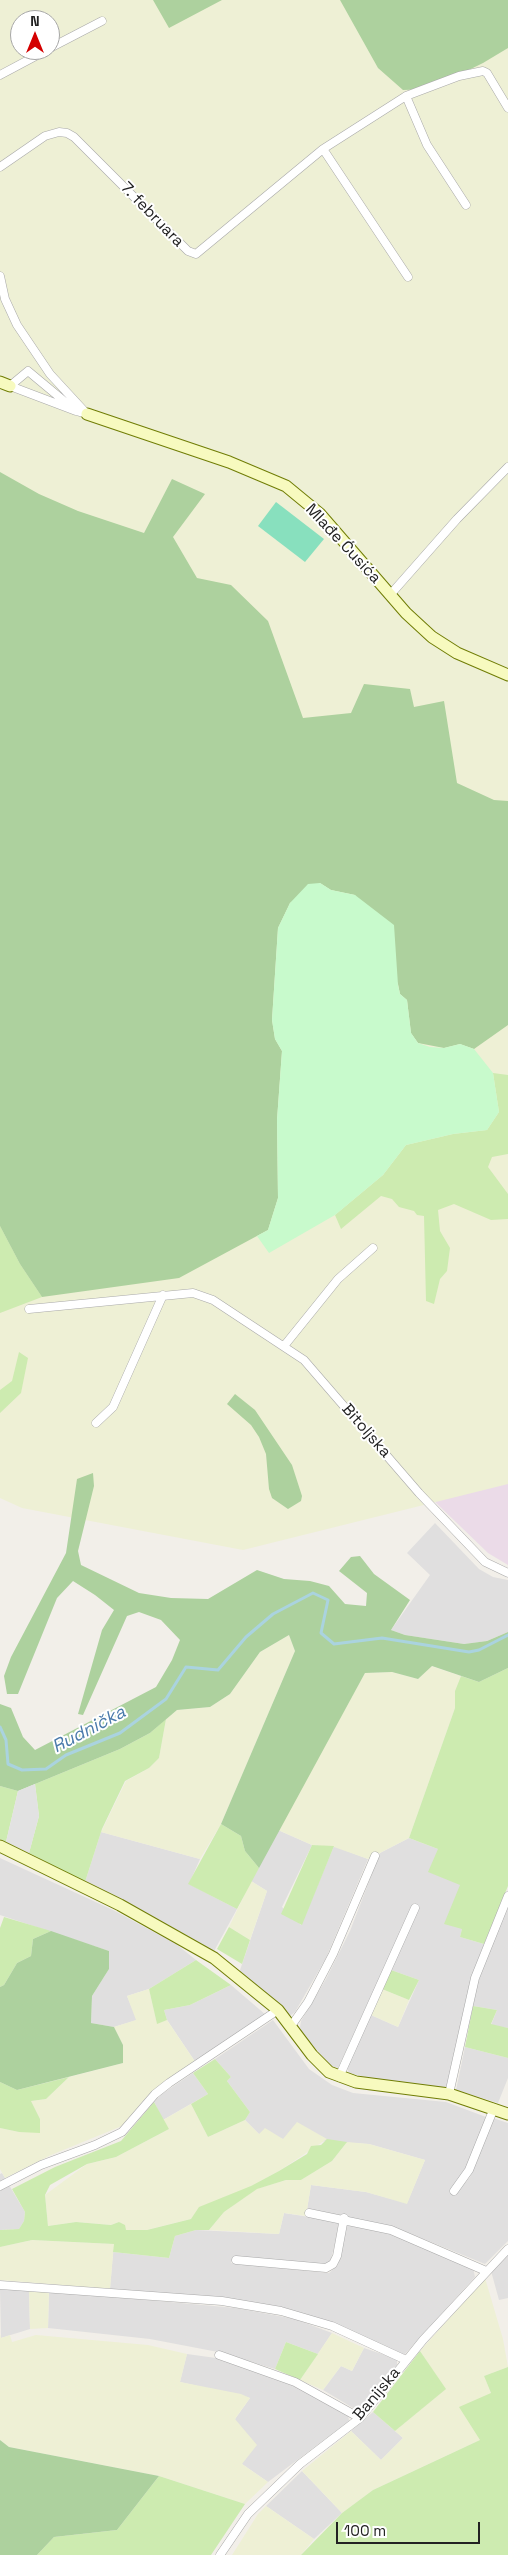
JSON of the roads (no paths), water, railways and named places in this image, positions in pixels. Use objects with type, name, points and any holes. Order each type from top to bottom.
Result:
[{"type":"street","points":[[60,43],[102,21]]},
{"type":"street","points":[[0,75],[28,60]]},
{"type":"street","name":"7. februara","points":[[0,167],[45,136],[59,132],[67,133],[88,151],[188,252],[196,254],[323,149],[406,96],[459,76],[483,71],[487,73],[508,108]]},
{"type":"street","points":[[406,96],[427,145],[466,205]]},
{"type":"street","points":[[323,149],[408,277]]},
{"type":"street","points":[[0,276],[5,299],[17,325],[50,374],[82,412]]},
{"type":"street","name":"Mlađe Ćusića","points":[[5,384],[28,371],[82,412]]},
{"type":"street","name":"Mlađe Ćusića","points":[[5,384],[229,462],[286,486],[320,514],[390,595],[432,637],[457,653],[508,676]]},
{"type":"street","points":[[390,595],[457,519],[508,467]]},
{"type":"street","points":[[284,1346],[338,1280],[373,1248]]},
{"type":"street","name":"Bitoljska","points":[[29,1308],[193,1293],[212,1300],[304,1360],[419,1493],[485,1562],[508,1573]]},
{"type":"street","points":[[96,1423],[113,1407],[163,1295]]},
{"type":"street","points":[[0,1846],[198,1947],[278,2010],[324,2068],[339,2077],[381,2087],[449,2094],[508,2114]]},
{"type":"street","points":[[291,2026],[308,2002],[333,1954],[375,1856]]},
{"type":"street","points":[[449,2094],[475,1978],[508,1896]]},
{"type":"street","points":[[339,2077],[415,1908]]},
{"type":"street","points":[[0,2186],[41,2165],[95,2145],[122,2132],[155,2094],[169,2083],[278,2010]]},
{"type":"street","points":[[454,2191],[470,2170],[494,2108]]},
{"type":"street","points":[[309,2213],[344,2218],[391,2230],[486,2271]]},
{"type":"street","points":[[236,2260],[326,2268],[333,2264],[337,2256],[344,2218]]},
{"type":"street","name":"Banijska","points":[[220,2555],[248,2514],[264,2497],[300,2464],[360,2418],[406,2360],[508,2249]]},
{"type":"street","points":[[0,2285],[222,2301],[281,2310],[332,2326],[406,2360]]},
{"type":"street","points":[[219,2356],[295,2382],[360,2418]]},
{"type":"waterway","name":"Rudnička","points":[[0,1727],[6,1740],[8,1764],[22,1770],[46,1769],[66,1755],[120,1733],[166,1699],[186,1667],[218,1670],[246,1637],[273,1614],[313,1593],[328,1600],[321,1633],[334,1644],[382,1638],[469,1652],[479,1650],[508,1635]]}]
